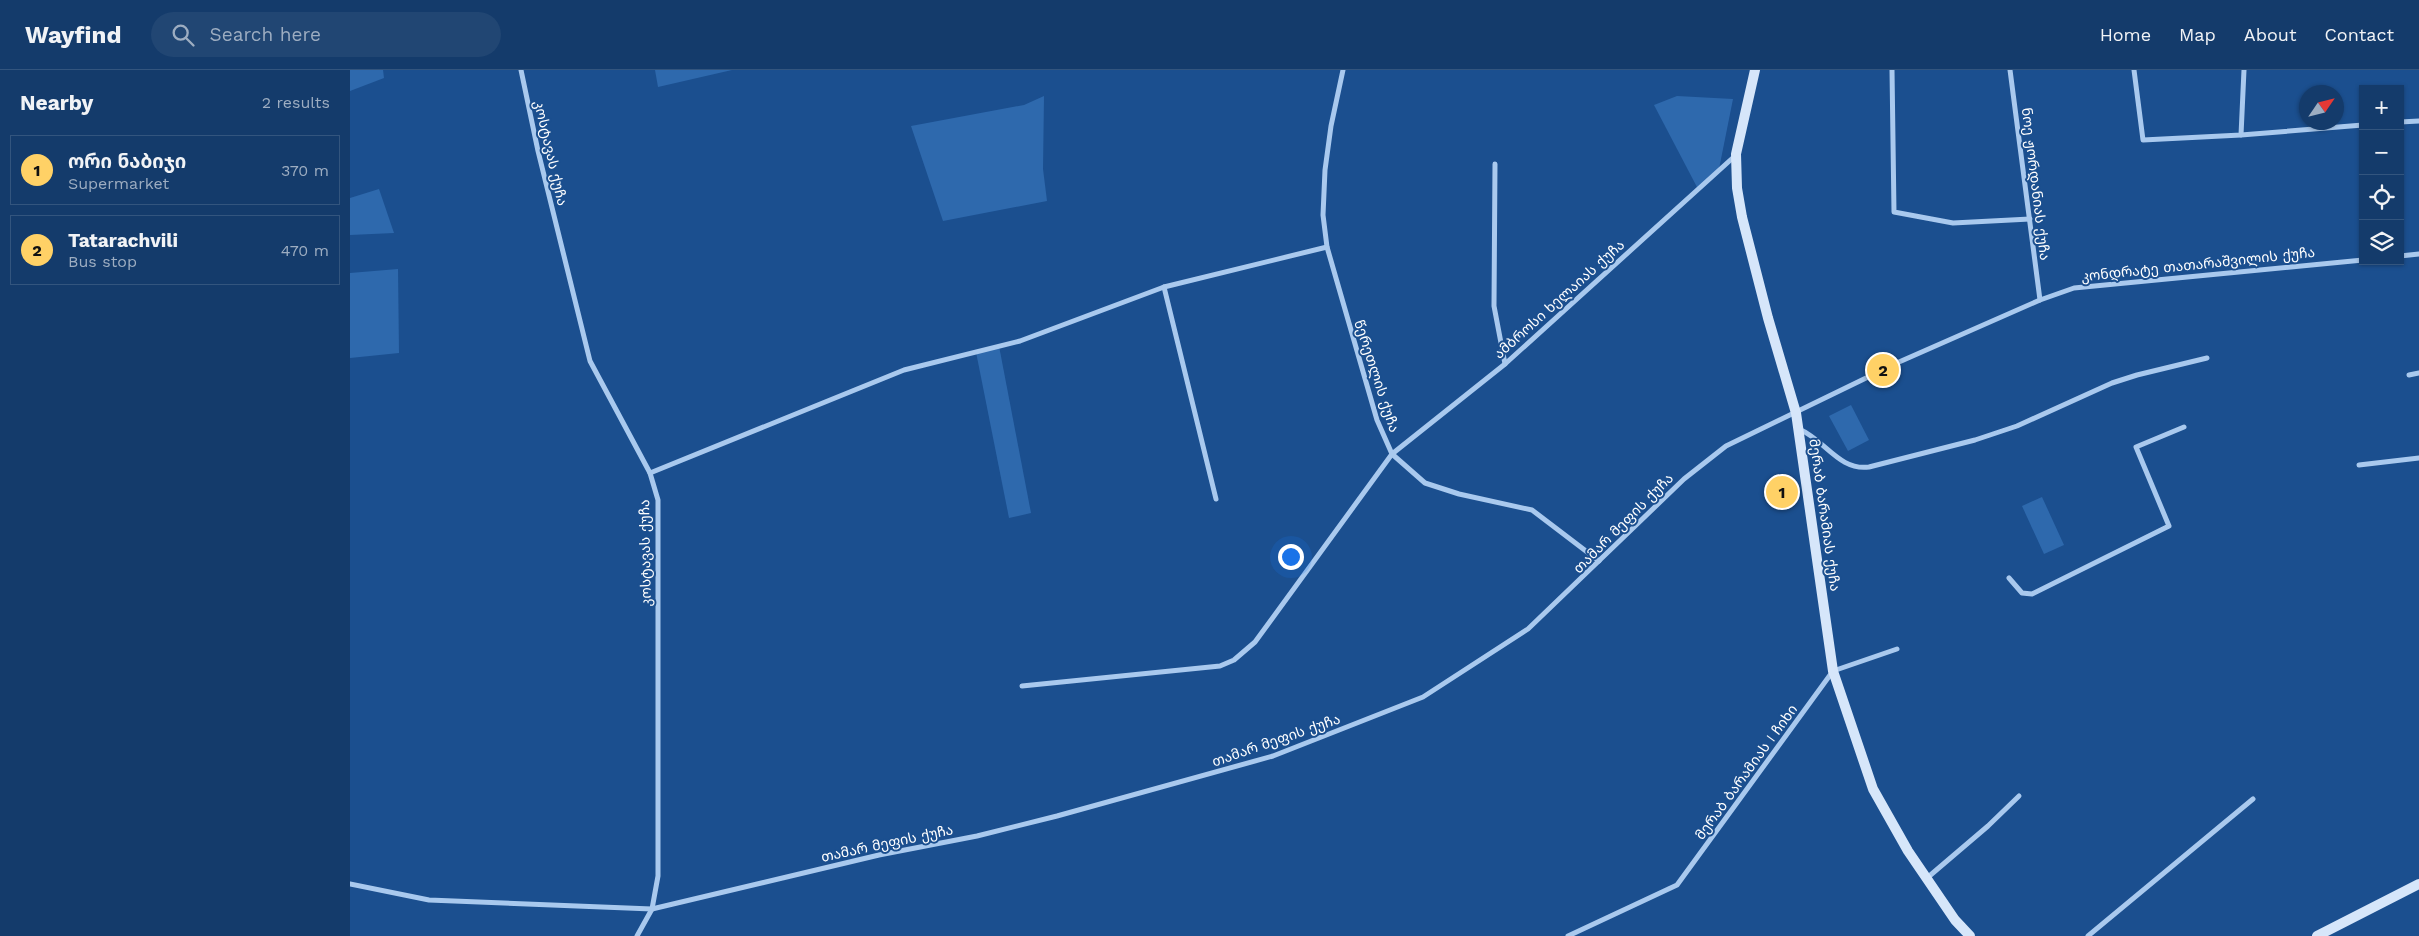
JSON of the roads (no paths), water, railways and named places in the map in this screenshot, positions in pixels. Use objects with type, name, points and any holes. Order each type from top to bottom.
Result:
[{"type":"main road","name":"მერაბ ბარამიას ქუჩა","points":[[1755,70],[1736,154],[1737,188],[1742,217],[1799,429],[1833,671],[1873,789],[1908,851],[1955,920],[1970,936]]},
{"type":"main road","points":[[2317,936],[2419,884]]},
{"type":"street","name":"კოსტავას ქუჩა","points":[[521,70],[538,151],[590,361],[650,473],[658,500],[658,876],[652,909],[637,936]]},
{"type":"street","name":"წერეთლის ქუჩა","points":[[1343,70],[1331,126],[1325,170],[1323,215],[1326,247],[1376,420],[1392,454],[1425,483],[1459,494],[1532,510],[1599,561]]},
{"type":"street","points":[[1892,70],[1894,212],[1953,223],[2030,219]]},
{"type":"street","name":"ნოე ჟორდანიას ქუჩა","points":[[2010,70],[2040,300]]},
{"type":"street","points":[[2134,70],[2142,140],[2241,135],[2359,125]]},
{"type":"street","points":[[2241,135],[2244,70]]},
{"type":"street","points":[[2404,122],[2419,120]]},
{"type":"street","name":"ამბროსი ხელაიას ქუჩა","points":[[1022,686],[1220,666],[1234,660],[1255,642],[1392,454],[1505,364],[1736,154]]},
{"type":"street","points":[[1495,164],[1494,306],[1505,364]]},
{"type":"street","points":[[650,473],[904,370],[1020,341],[1164,287],[1326,247]]},
{"type":"street","points":[[2404,256],[2419,254]]},
{"type":"street","name":"კონდრატე თათარაშვილის ქუჩა","points":[[1794,413],[1900,362],[2040,300],[2074,288],[2359,260]]},
{"type":"street","points":[[1164,287],[1216,499]]},
{"type":"street","points":[[1799,429],[1813,435],[1846,464],[1859,468],[1870,467],[1975,440],[2017,426],[2112,383],[2137,374],[2207,358]]},
{"type":"street","points":[[2409,375],[2419,373]]},
{"type":"street","name":"თამარ მეფის ქუჩა","points":[[350,884],[429,900],[652,909],[879,855],[977,836],[1058,816],[1274,756],[1423,697],[1528,630],[1684,479],[1719,452],[1794,413]]},
{"type":"street","points":[[2009,578],[2022,593],[2032,594],[2169,526],[2136,447],[2184,427]]},
{"type":"street","points":[[2359,465],[2419,458]]},
{"type":"street","points":[[1833,671],[1897,648]]},
{"type":"street","name":"მერაბ ბარამიას I ჩიხი","points":[[1568,936],[1678,885],[1833,671]]},
{"type":"street","points":[[1927,878],[1988,826],[2019,796]]},
{"type":"street","points":[[2088,936],[2253,799]]},
{"type":"place","name":"Tatarachvili","points":[[1883,370]]},
{"type":"place","name":"ორი ნაბიჯი","points":[[1782,492]]}]
